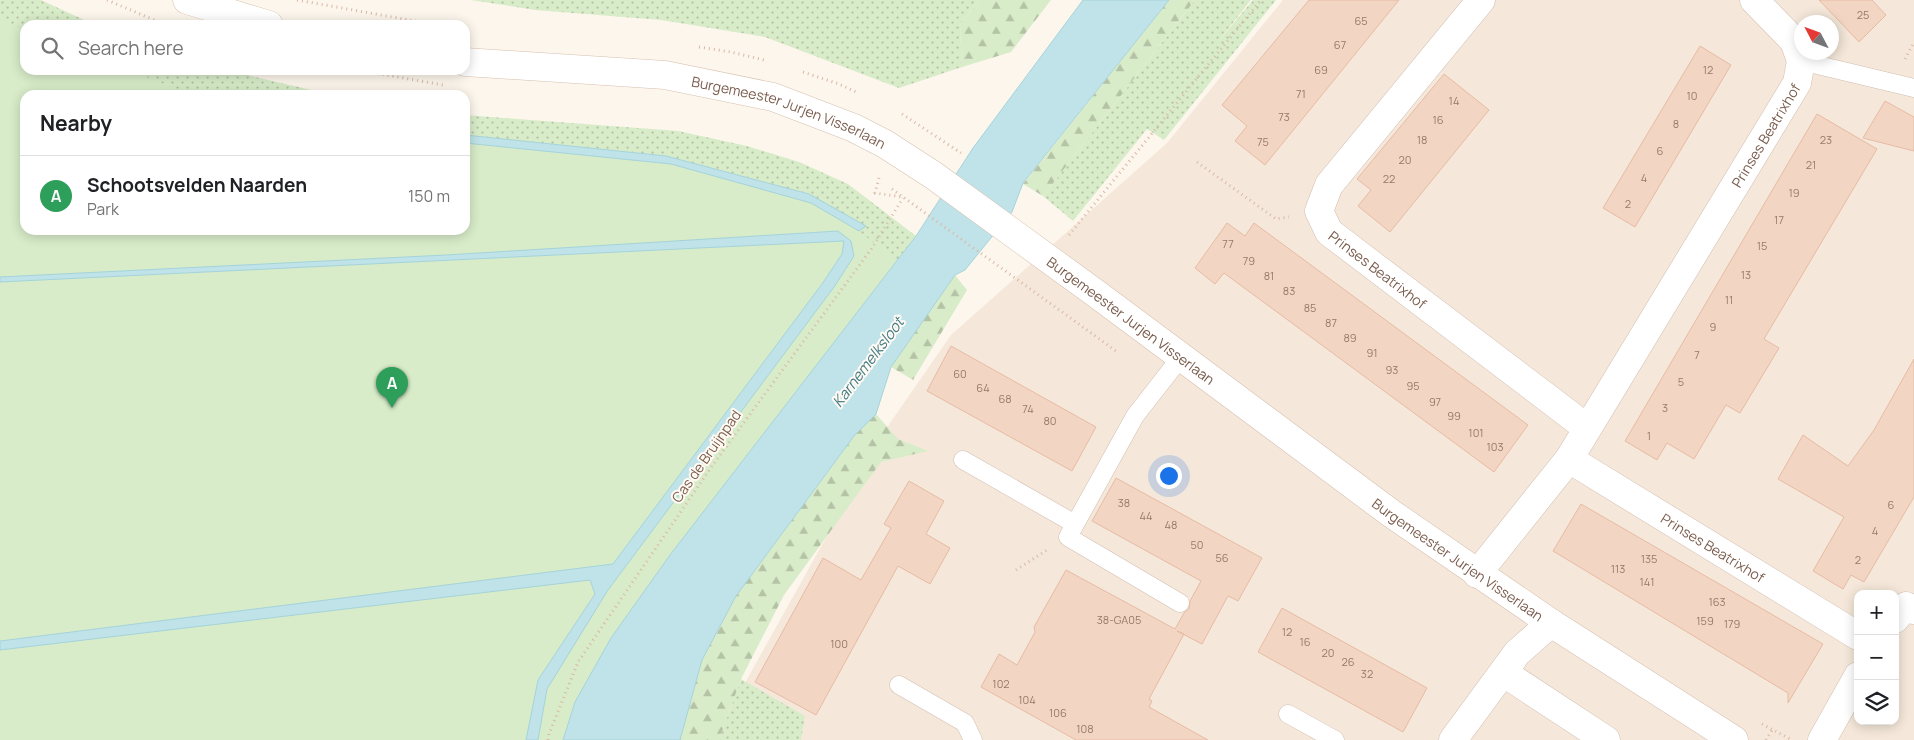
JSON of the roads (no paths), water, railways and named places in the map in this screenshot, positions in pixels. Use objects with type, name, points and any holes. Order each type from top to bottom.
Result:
[{"type":"street","points":[[187,0],[253,20]]},
{"type":"street","name":"Prinses Beatrixhof","points":[[1481,0],[1329,184],[1319,211],[1329,232],[1587,428]]},
{"type":"street","points":[[1754,0],[1794,41],[1801,61]]},
{"type":"street","name":"Prinses Beatrixhof","points":[[1477,574],[1569,460],[1797,83],[1801,61]]},
{"type":"street","name":"Burgemeester Jurjen Visserlaan","points":[[470,62],[665,75],[773,98],[854,128],[885,144],[933,175],[1035,249],[1384,508],[1477,574],[1734,740]]},
{"type":"street","name":"Prinses Beatrixhof","points":[[1569,460],[1856,635]]},
{"type":"street","points":[[1453,740],[1517,653],[1551,623]]},
{"type":"street","points":[[1504,673],[1606,740]]},
{"type":"street","points":[[1822,740],[1856,680]]},
{"type":"lane","points":[[1801,61],[1914,88]]},
{"type":"lane","points":[[1072,531],[1135,416],[1181,357]]},
{"type":"lane","points":[[963,460],[1180,603]]},
{"type":"lane","points":[[899,686],[965,723],[973,740]]},
{"type":"lane","points":[[1288,714],[1335,740]]},
{"type":"water","name":"Karnemelksloot","points":[[1083,0],[1169,0],[1023,183],[1012,212],[965,270],[955,275],[891,367],[876,414],[854,436],[736,596],[702,660],[680,740],[563,740],[575,702],[611,638],[670,555],[916,236],[973,148]]},
{"type":"water","points":[[470,136],[666,156],[809,194],[866,226],[859,231],[811,203],[671,164],[470,144]]},
{"type":"water","points":[[838,231],[851,241],[854,256],[834,287],[608,590],[547,689],[538,740],[526,740],[538,680],[595,594],[590,580],[0,650],[0,641],[613,564],[822,284],[842,254],[844,241],[0,282],[0,277],[446,255]]},
{"type":"place","name":"Schootsvelden Naarden","points":[[392,408]]}]
